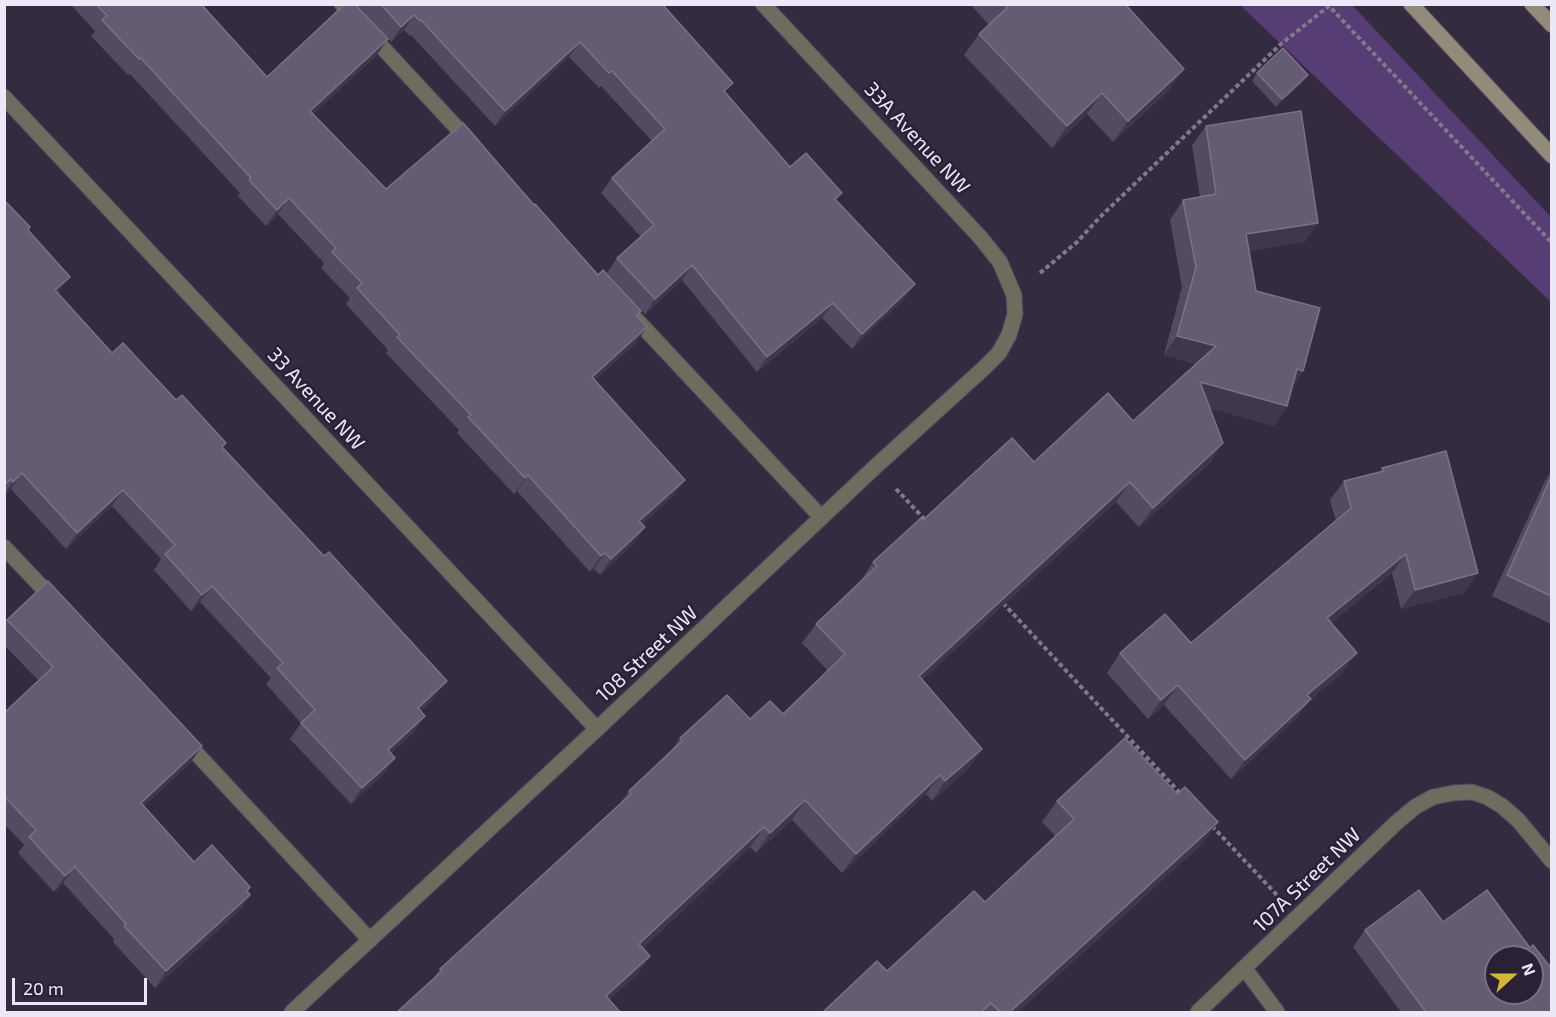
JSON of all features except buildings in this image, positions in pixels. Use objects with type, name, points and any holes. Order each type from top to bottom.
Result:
[{"type":"main road","points":[[1411,4],[1551,156]]},
{"type":"main road","points":[[1532,4],[1551,25]]},
{"type":"street","points":[[342,4],[480,152]]},
{"type":"street","name":"33A Avenue NW","points":[[763,4],[980,237],[1000,262],[1014,295],[1015,314]]},
{"type":"street","name":"33 Avenue NW","points":[[4,97],[597,729]]},
{"type":"street","points":[[625,308],[821,517]]},
{"type":"street","name":"108 Street NW","points":[[292,1012],[999,353],[1009,335],[1015,314]]},
{"type":"street","points":[[4,547],[62,608]]},
{"type":"street","points":[[175,731],[370,940]]},
{"type":"street","name":"107A Street NW","points":[[1198,1012],[1414,807],[1433,797],[1472,792],[1487,797],[1518,820],[1551,861]]},
{"type":"street","points":[[1245,969],[1277,1012]]},
{"type":"path","points":[[1014,295],[1077,242],[1100,217],[1281,44],[1329,6],[1551,243]]},
{"type":"path","points":[[875,467],[928,524]]},
{"type":"path","points":[[1001,602],[1188,801]]},
{"type":"path","points":[[1204,818],[1298,918]]},
{"type":"shaded area","points":[[1240,5],[1352,5],[1551,217],[1551,302]]}]
